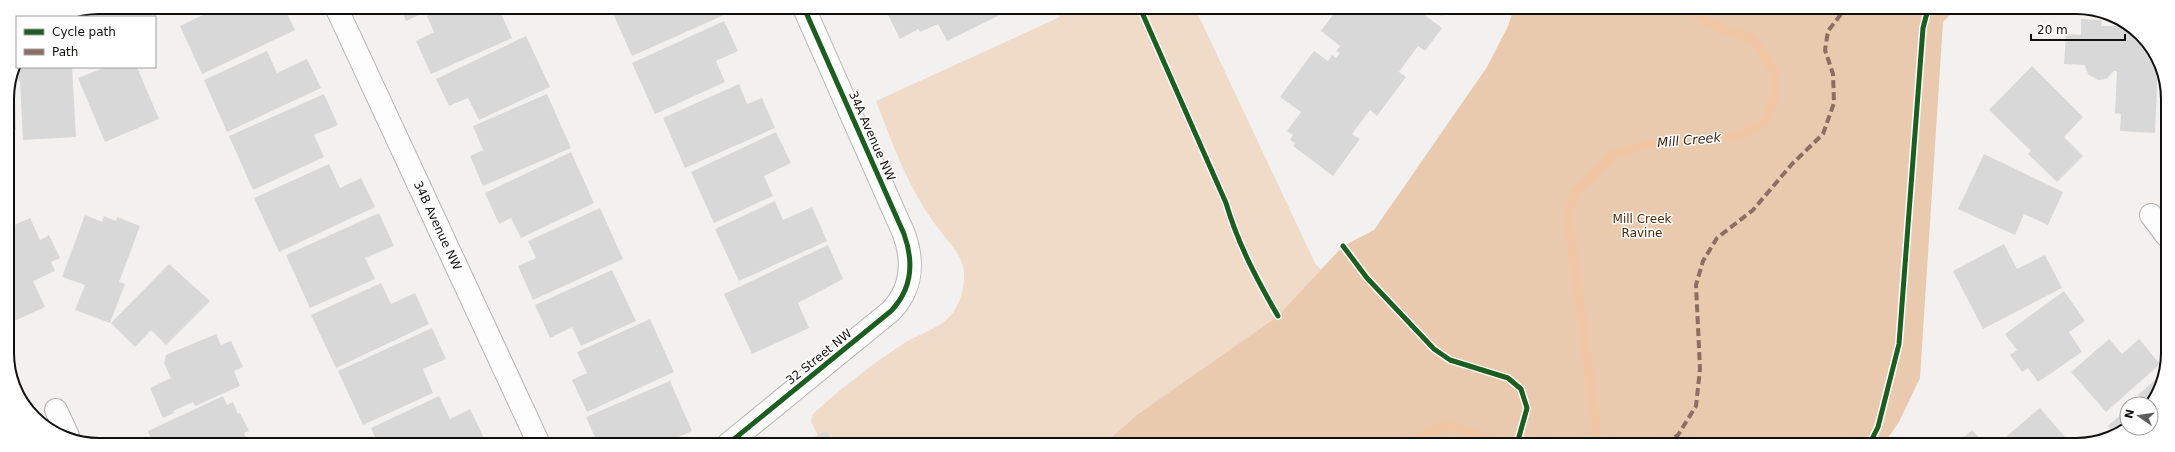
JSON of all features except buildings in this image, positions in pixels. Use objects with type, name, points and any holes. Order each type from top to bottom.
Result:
[{"type":"street","name":"34B Avenue NW","points":[[339,14],[536,438]]},
{"type":"street","name":"34A Avenue NW","points":[[807,14],[904,234],[911,261],[909,276]]},
{"type":"street","points":[[2150,215],[2161,229]]},
{"type":"street","name":"32 Street NW","points":[[735,438],[891,311],[900,301],[907,288],[909,276]]},
{"type":"street","points":[[56,410],[66,432]]},
{"type":"shaded area","points":[[1059,14],[1198,14],[1315,263],[1322,271],[1278,316],[1138,414],[1111,438],[819,438],[811,421],[813,414],[868,368],[908,341],[935,328],[945,321],[954,311],[962,292],[964,272],[961,260],[918,198],[902,167],[876,101],[1060,17]]},
{"type":"green space","name":"Mill Creek Ravine","points":[[1512,14],[1951,14],[1943,22],[1920,378],[1899,422],[1888,438],[1111,438],[1138,414],[1278,316],[1343,246],[1374,230],[1487,67],[1508,26]]},
{"type":"waterway","name":"Mill Creek","points":[[1595,438],[1596,425],[1568,216],[1574,194],[1614,154],[1659,141],[1700,140],[1739,136],[1764,123],[1774,100],[1774,71],[1752,38],[1719,28],[1697,14]]},
{"type":"waterway","name":"Mill Creek","points":[[1421,438],[1432,431],[1450,426],[1483,438]]},
{"type":"marked path","points":[[1674,438],[1678,435],[1696,406],[1700,369],[1696,285],[1703,261],[1717,238],[1753,210],[1792,164],[1823,134],[1834,103],[1833,74],[1825,50],[1828,31],[1841,14]]},
{"type":"cycle path","points":[[735,438],[891,311],[903,294],[909,275],[909,255],[904,234],[807,14]]},
{"type":"cycle path","points":[[1143,14],[1226,203],[1242,247],[1255,275],[1278,316]]},
{"type":"cycle path","points":[[1872,438],[1878,427],[1899,344],[1923,28],[1927,14]]},
{"type":"cycle path","points":[[1343,246],[1367,278],[1434,349],[1450,360],[1508,378],[1521,389],[1527,408],[1519,438]]}]
